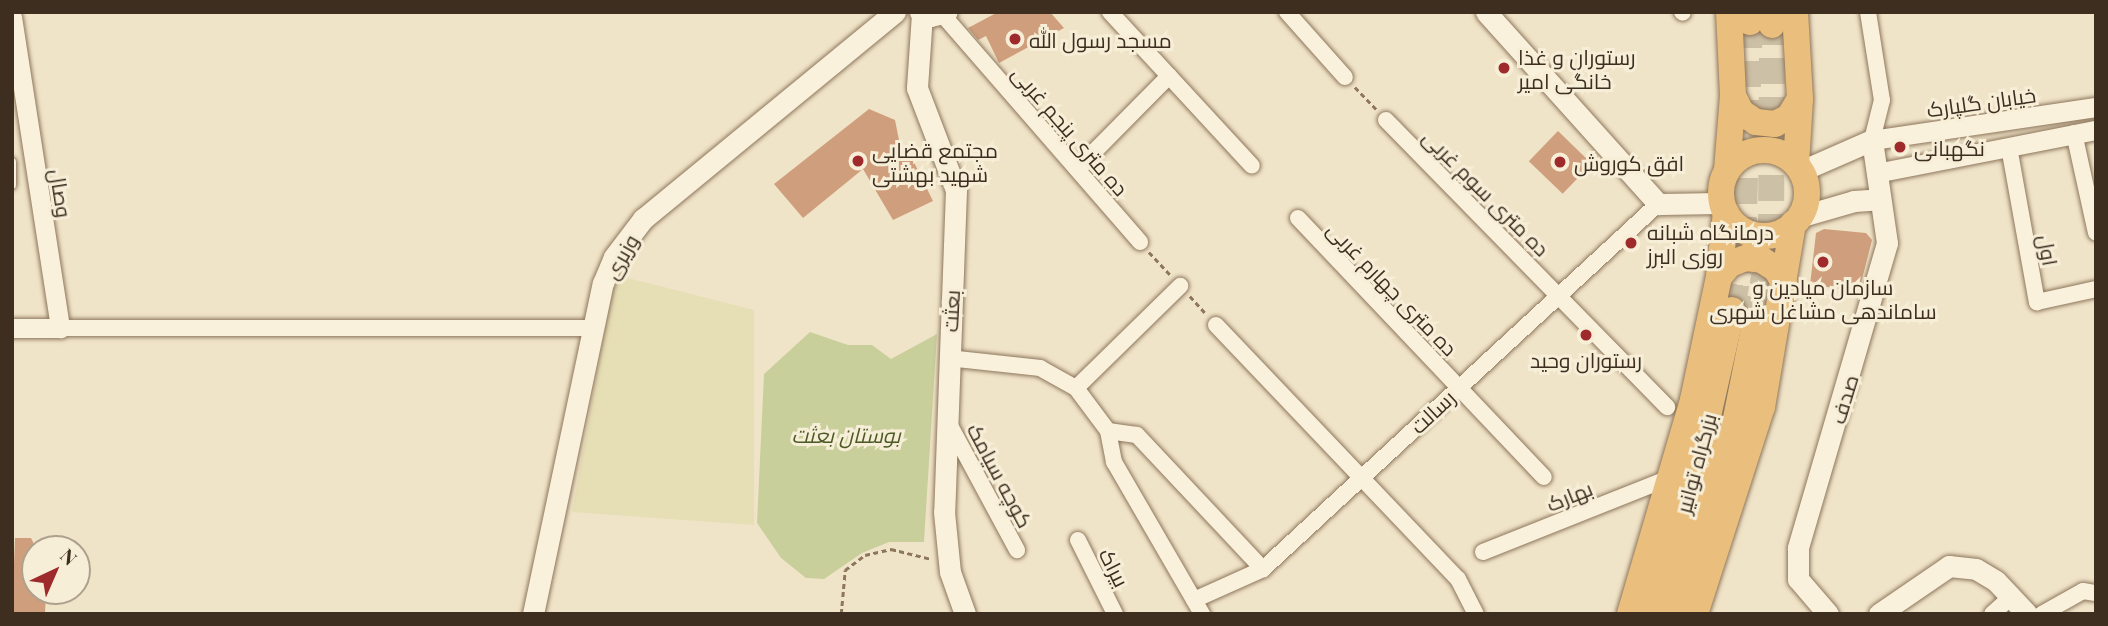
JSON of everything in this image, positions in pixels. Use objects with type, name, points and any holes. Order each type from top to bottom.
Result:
[{"type":"highway","points":[[1630,614],[1693,400],[1719,277],[1733,96],[1761,16]]},
{"type":"highway","points":[[1695,614],[1762,407],[1796,221],[1807,189],[1798,167],[1800,99],[1761,16]]},
{"type":"highway","points":[[1733,96],[1741,112],[1756,122],[1775,124],[1789,117],[1800,99]]},
{"type":"highway","points":[[1727,170],[1747,153],[1760,150],[1785,155],[1798,167]]},
{"type":"highway","points":[[1724,208],[1733,223],[1756,235],[1782,232],[1796,221]]},
{"type":"highway","points":[[1719,277],[1730,264],[1746,258],[1762,260],[1776,269],[1784,283]]},
{"type":"highway","name":"بزرگراه توانیر","points":[[1649,614],[1695,473],[1732,310]]},
{"type":"highway","name":"بزرگراه توانیر","points":[[1673,614],[1735,423],[1755,324]]},
{"type":"main road","name":"وزیری","points":[[533,614],[594,328],[614,257],[643,219],[895,12]]},
{"type":"main road","points":[[1486,12],[1658,204],[1724,208]]},
{"type":"main road","name":"بعثت","points":[[933,13],[917,88],[956,190],[944,512],[949,564],[965,614]]},
{"type":"main road","points":[[1798,167],[1872,140]]},
{"type":"main road","name":"صدف","points":[[1827,614],[1798,579],[1798,548],[1887,243],[1872,140]]},
{"type":"main road","points":[[1796,221],[1854,201],[1880,200]]},
{"type":"main road","points":[[1879,614],[1949,566],[1976,569],[2012,596],[2027,614]]},
{"type":"street","points":[[1110,12],[1252,166]]},
{"type":"street","points":[[1287,12],[1345,77]]},
{"type":"street","points":[[1868,12],[1882,100],[1872,140]]},
{"type":"street","name":"ده متری پنجم غربی","points":[[933,13],[1077,169],[1140,242]]},
{"type":"street","name":"وصال","points":[[12,17],[60,328]]},
{"type":"street","points":[[1077,169],[1169,76]]},
{"type":"street","name":"خیابان گلپارک","points":[[1872,140],[2096,107]]},
{"type":"street","name":"ده متری سوم غربی","points":[[1386,120],[1667,407]]},
{"type":"street","points":[[1876,173],[2096,130]]},
{"type":"street","points":[[2074,133],[2096,233]]},
{"type":"street","name":"اول","points":[[2009,147],[2037,302],[2096,289]]},
{"type":"street","name":"رسالت","points":[[1108,431],[1114,462],[1198,607],[1264,569],[1558,293],[1658,204]]},
{"type":"street","name":"ده متری چهارم غربی","points":[[1298,218],[1544,477]]},
{"type":"street","points":[[1076,388],[1180,286]]},
{"type":"street","points":[[1216,325],[1458,579],[1476,614]]},
{"type":"street","points":[[12,328],[594,328]]},
{"type":"street","points":[[948,358],[1040,369],[1076,388],[1108,431],[1137,435],[1264,569]]},
{"type":"street","name":"کوچه سیامک","points":[[947,420],[1017,550]]},
{"type":"street","name":"بهارک","points":[[1483,552],[1671,477]]},
{"type":"street","name":"بیراک","points":[[1078,540],[1115,614]]},
{"type":"street","points":[[2042,614],[2083,591],[2096,593]]},
{"type":"street","points":[[1992,614],[2012,596]]},
{"type":"lane","points":[[12,162],[12,185]]},
{"type":"path","points":[[1345,77],[1386,120]]},
{"type":"path","points":[[1140,242],[1216,325]]},
{"type":"path","points":[[841,614],[845,570],[865,555],[891,549],[949,564]]},
{"type":"shaded area","points":[[624,277],[754,310],[754,525],[572,512],[612,290]]},
{"type":"green space","name":"بوستان بعثت","points":[[810,332],[848,345],[872,345],[891,359],[937,334],[924,542],[889,542],[862,553],[824,579],[806,578],[781,558],[757,523],[764,374]]},
{"type":"building","name":"مسجد رسول الله","points":[[998,12],[1050,12],[1064,28],[999,63],[986,36],[978,40],[968,28]]},
{"type":"building","name":"مجتمع قضایی شهید بهشتی","points":[[869,109],[895,120],[901,150],[909,152],[933,201],[893,220],[863,169],[803,218],[774,184]]},
{"type":"building","name":"افق کوروش","points":[[1558,131],[1592,164],[1563,194],[1529,161]]},
{"type":"building","name":"سازمان میادین و ساماندهی مشاغل شهری","points":[[1824,229],[1866,233],[1872,240],[1859,291],[1810,285],[1816,233]]},
{"type":"building","points":[[15,538],[21,538],[21,605],[45,605],[45,614],[12,614]]},
{"type":"tunnel","points":[[1732,310],[1743,243],[1750,22]]},
{"type":"tunnel","points":[[1755,324],[1771,240],[1772,25]]},
{"type":"place","name":"مسجد رسول الله","points":[[1015,39]]},
{"type":"place","name":"رستوران و غذا خانگی امیر","points":[[1504,68]]},
{"type":"place","name":"نگهبانی","points":[[1900,147]]},
{"type":"place","name":"مجتمع قضایی شهید بهشتی","points":[[858,161]]},
{"type":"place","name":"افق کوروش","points":[[1560,162]]},
{"type":"place","name":"درمانگاه شبانه روزی البرز","points":[[1631,243]]},
{"type":"place","name":"سازمان میادین و ساماندهی مشاغل شهری","points":[[1823,262]]},
{"type":"place","name":"رستوران وحید","points":[[1586,335]]}]
